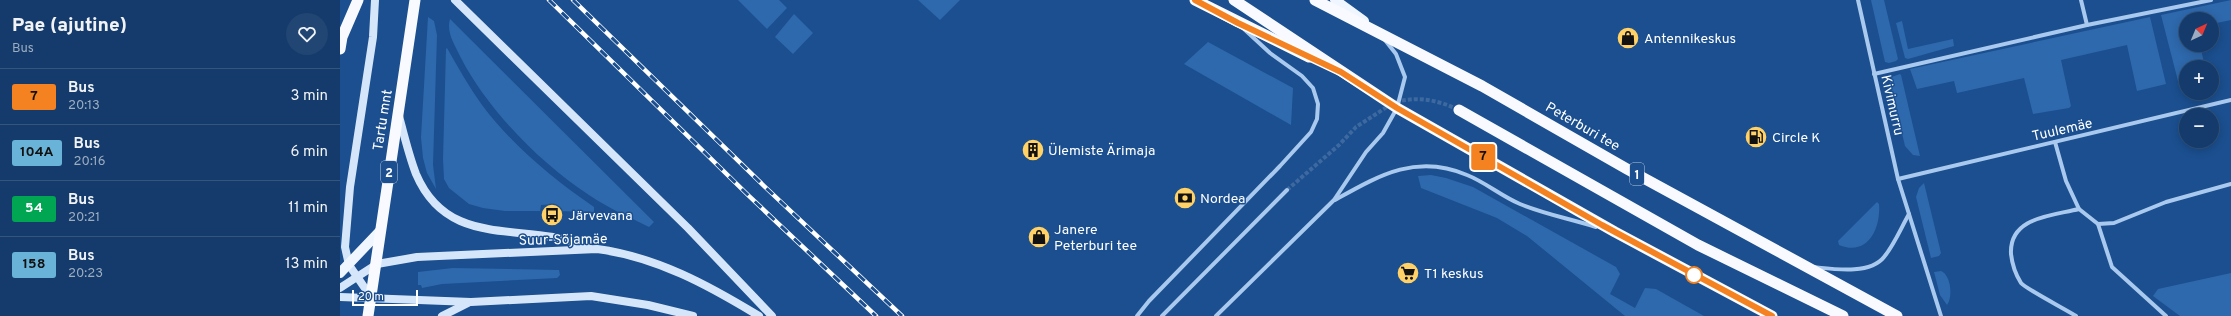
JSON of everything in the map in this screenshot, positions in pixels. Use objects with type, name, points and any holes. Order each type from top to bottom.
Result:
[{"type":"highway","points":[[340,49],[341,38],[358,0]]},
{"type":"highway","name":"Tartu mnt","points":[[368,316],[377,264],[415,0]]},
{"type":"highway","points":[[1195,0],[1238,23],[1341,72]]},
{"type":"highway","points":[[1234,0],[1397,108],[1615,232],[1772,316]]},
{"type":"highway","name":"Peterburi tee","points":[[1315,0],[1482,86],[1627,169],[1896,316]]},
{"type":"highway","points":[[1459,110],[1698,245],[1843,316]]},
{"type":"main road","points":[[371,297],[355,277],[348,265],[345,247],[350,187],[373,36],[375,0]]},
{"type":"main road","points":[[455,0],[688,228],[772,316]]},
{"type":"main road","name":"1","points":[[1335,0],[1378,32]]},
{"type":"main road","points":[[398,115],[416,174],[437,207],[458,220],[478,228],[554,237],[597,249]]},
{"type":"main road","points":[[340,273],[381,230]]},
{"type":"main road","name":"Suur-Sõjamäe","points":[[377,264],[417,257],[597,249],[623,253],[662,265],[717,290],[759,316]]},
{"type":"main road","points":[[340,288],[377,264]]},
{"type":"main road","points":[[340,297],[371,297],[407,301],[471,302],[591,296],[648,304],[693,316]]},
{"type":"main road","points":[[442,316],[471,302]]},
{"type":"street","name":"Kivimurru","points":[[1858,0],[1898,179],[1941,316]]},
{"type":"street","points":[[2080,0],[2087,25]]},
{"type":"street","points":[[1874,74],[2087,25],[2212,0]]},
{"type":"street","points":[[1137,316],[1149,301],[1280,166],[1311,132],[1317,119],[1318,104],[1313,88],[1302,76],[1270,53],[1238,23]]},
{"type":"street","points":[[1216,316],[1334,200],[1366,152],[1383,133],[1397,108],[1405,77],[1396,54],[1378,32]]},
{"type":"street","name":"Tuulemäe","points":[[1898,179],[2231,100]]},
{"type":"street","points":[[2055,142],[2066,181],[2079,209],[2098,224],[2112,267],[2166,316]]},
{"type":"street","points":[[1334,200],[1371,180],[1410,166],[1440,166],[1467,174],[1520,204],[1615,232]]},
{"type":"street","points":[[2098,224],[2114,223],[2166,202],[2231,184]]},
{"type":"street","points":[[1162,316],[1287,190]]},
{"type":"street","points":[[2076,316],[2022,284],[2012,262],[2011,242],[2018,228],[2030,221],[2079,209]]},
{"type":"street","points":[[1807,266],[1850,270],[1873,265],[1884,258],[1909,214]]},
{"type":"shaded area","points":[[738,0],[779,0],[787,8],[767,29]]},
{"type":"shaded area","points":[[918,0],[960,0],[940,20]]},
{"type":"shaded area","points":[[1871,0],[1884,0],[1898,59],[1896,61],[1889,63],[1885,62]]},
{"type":"shaded area","points":[[2231,0],[2231,20],[2219,23],[2219,12],[2179,12],[2179,52],[2202,52],[2203,60],[2179,60],[2178,81],[2161,15]]},
{"type":"shaded area","points":[[794,14],[813,33],[793,54],[775,37]]},
{"type":"shaded area","points":[[428,17],[434,21],[437,35],[433,165],[436,189],[427,173],[423,158],[421,137]]},
{"type":"shaded area","points":[[2150,17],[2166,84],[2137,91],[2127,45],[2061,60],[2071,106],[2069,108],[2033,114],[2024,78],[1957,93],[1954,81],[1917,89],[1910,69]]},
{"type":"shaded area","points":[[450,19],[654,222],[649,227],[589,195],[552,168],[517,134],[485,97],[472,77],[450,34]]},
{"type":"shaded area","points":[[1902,21],[1908,49],[1953,39],[1954,46],[1908,59],[1905,58],[1896,23]]},
{"type":"shaded area","points":[[1208,42],[1293,88],[1291,125],[1184,64]]},
{"type":"shaded area","points":[[447,48],[477,98],[506,134],[548,173],[594,207],[594,212],[557,211],[556,204],[541,205],[540,211],[505,211],[483,208],[469,204],[449,188],[444,179],[443,159]]},
{"type":"shaded area","points":[[1900,74],[1920,156],[1913,155],[1905,146],[1889,78]]},
{"type":"shaded area","points":[[1431,175],[1446,178],[1473,187],[1616,267],[1620,274],[1610,294],[1635,308],[1645,288],[1656,289],[1704,316],[1625,316],[1527,236],[1497,218],[1421,188],[1418,176]]},
{"type":"shaded area","points":[[1924,183],[1941,253],[1939,256],[1931,258],[1916,197],[1919,188]]},
{"type":"shaded area","points":[[1877,202],[1879,204],[1878,222],[1871,238],[1865,244],[1858,247],[1849,248],[1839,245],[1838,241]]},
{"type":"shaded area","points":[[453,268],[559,270],[560,275],[557,278],[442,284],[422,288],[421,285],[418,285],[418,272]]},
{"type":"shaded area","points":[[1941,271],[1947,277],[1950,286],[1950,297],[1947,305],[1940,295],[1934,272]]},
{"type":"shaded area","points":[[2231,273],[2231,316],[2180,316],[2153,296],[2158,289]]},
{"type":"tunnel","points":[[1396,102],[1412,99],[1436,101],[1459,110]]},
{"type":"tunnel","points":[[1287,190],[1339,145],[1356,127],[1390,105]]},
{"type":"railway","points":[[549,0],[749,196],[876,316]]},
{"type":"railway","points":[[573,0],[764,186],[902,316]]},
{"type":"bus line","name":"7","points":[[1195,0],[1238,23],[1341,72],[1397,108],[1602,225],[1772,316]]},
{"type":"place","name":"Antennikeskus","points":[[1628,38]]},
{"type":"place","name":"Circle K","points":[[1756,137]]},
{"type":"place","name":"Ülemiste Ärimaja","points":[[1033,150]]},
{"type":"place","name":"Nordea","points":[[1185,198]]},
{"type":"place","name":"Järvevana","points":[[552,215]]},
{"type":"place","name":"Janere Peterburi tee","points":[[1039,237]]},
{"type":"place","name":"T1 keskus","points":[[1408,273]]}]
